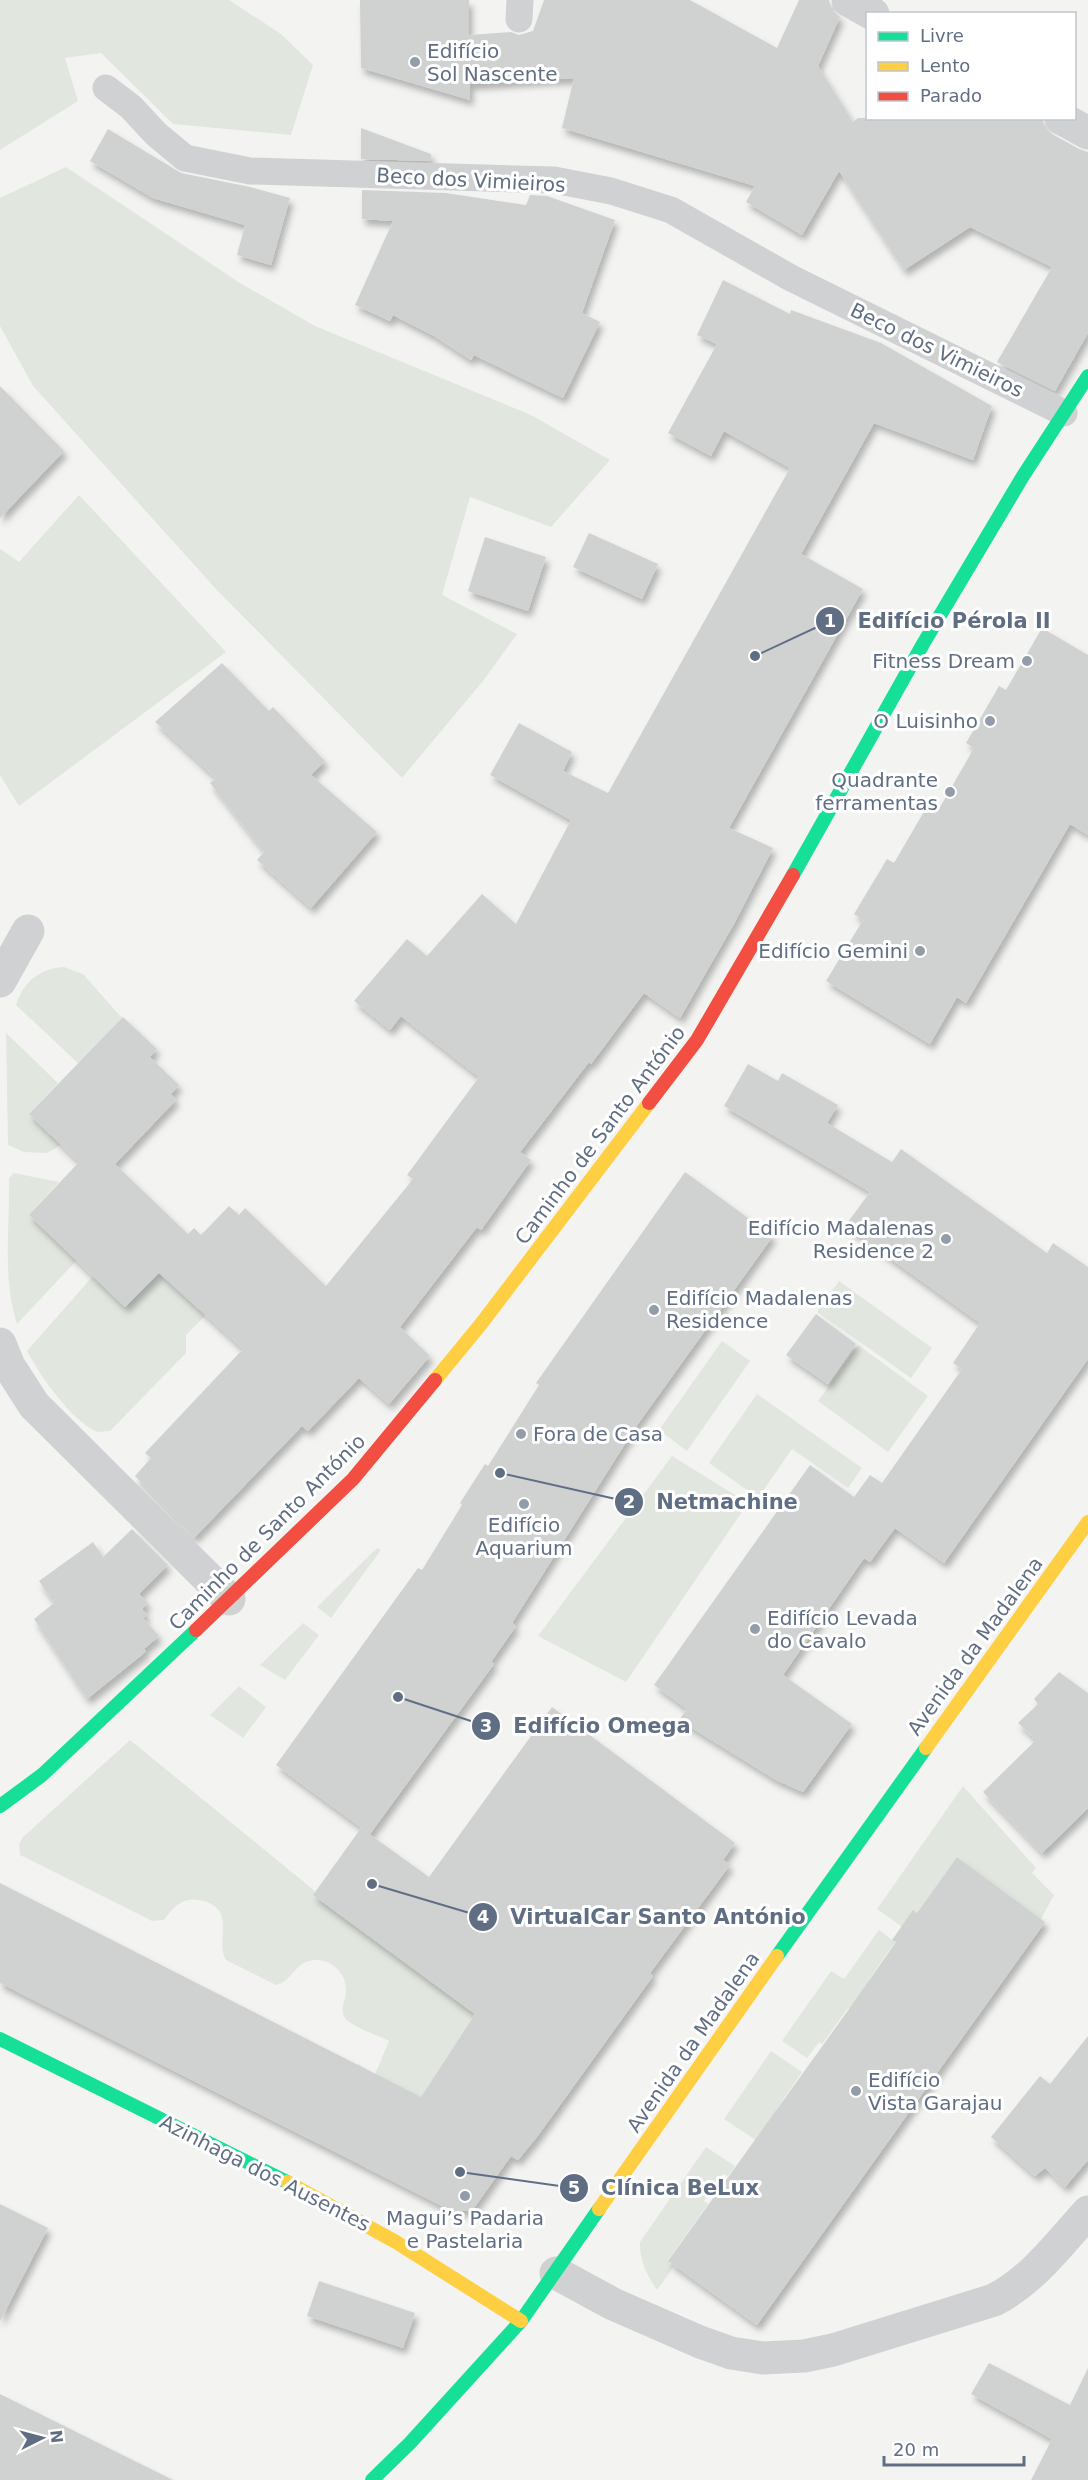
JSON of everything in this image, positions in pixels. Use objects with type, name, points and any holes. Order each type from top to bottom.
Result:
[{"type":"street","points":[[848,0],[869,12]]},
{"type":"street","points":[[1065,120],[1088,133]]},
{"type":"street","name":"Caminho de Santo António","points":[[0,1806],[42,1775],[353,1479],[481,1324],[697,1040],[923,644],[1023,476],[1088,376]]},
{"type":"street","points":[[0,981],[28,931]]},
{"type":"street","points":[[0,1344],[9,1366],[34,1404],[229,1599]]},
{"type":"street","name":"Avenida da Madalena","points":[[372,2480],[410,2443],[521,2321],[736,2013],[1088,1522]]},
{"type":"street","name":"Azinhaga dos Ausentes","points":[[0,2039],[361,2220],[521,2321]]},
{"type":"street","points":[[556,2273],[613,2304],[731,2353],[763,2358],[804,2356],[832,2350],[994,2300],[1015,2289],[1029,2277],[1088,2212]]},
{"type":"lane","name":"Beco dos Vimieiros","points":[[106,88],[131,107],[156,135],[185,158],[250,171],[554,180],[611,191],[671,210],[791,278],[1064,413]]},
{"type":"shaded area","points":[[0,0],[229,0],[281,34],[313,65],[291,135],[173,124],[101,53],[65,58],[78,101],[0,150]]},
{"type":"shaded area","points":[[66,167],[240,283],[315,326],[531,415],[610,460],[551,527],[470,497],[442,595],[517,634],[483,681],[402,778],[216,589],[33,386],[0,326],[0,198]]},
{"type":"shaded area","points":[[79,495],[226,652],[19,806],[0,775],[0,549],[19,562]]},
{"type":"shaded area","points":[[64,967],[83,974],[122,1018],[79,1064],[16,1005],[28,983],[40,973]]},
{"type":"shaded area","points":[[6,1033],[58,1083],[29,1114],[61,1145],[47,1153],[24,1152],[8,1145]]},
{"type":"shaded area","points":[[14,1173],[59,1182],[29,1215],[77,1260],[17,1324],[12,1306],[8,1270],[9,1178]]},
{"type":"shaded area","points":[[165,1265],[207,1314],[186,1335],[186,1353],[110,1431],[97,1432],[67,1408],[48,1385],[27,1351],[93,1276],[126,1307]]},
{"type":"shaded area","points":[[839,1281],[932,1348],[911,1378],[817,1312]]},
{"type":"shaded area","points":[[722,1341],[750,1361],[687,1451],[659,1430]]},
{"type":"shaded area","points":[[858,1345],[928,1396],[888,1452],[818,1401]]},
{"type":"shaded area","points":[[757,1394],[862,1468],[848,1488],[792,1449],[758,1498],[709,1463]]},
{"type":"shaded area","points":[[672,1456],[748,1503],[626,1682],[538,1636]]},
{"type":"shaded area","points":[[377,1548],[381,1550],[331,1618],[317,1607]]},
{"type":"shaded area","points":[[303,1623],[319,1635],[285,1680],[260,1665]]},
{"type":"shaded area","points":[[239,1686],[266,1707],[243,1738],[210,1715]]},
{"type":"shaded area","points":[[130,1740],[315,1891],[314,1895],[475,2014],[421,2097],[402,2088],[361,2165],[318,2144],[358,2064],[375,2074],[389,2041],[358,2027],[345,2018],[343,2004],[346,1995],[345,1984],[335,1967],[323,1961],[309,1961],[300,1966],[285,1981],[276,1985],[226,1960],[222,1943],[222,1917],[218,1909],[210,1904],[198,1900],[187,1900],[174,1908],[164,1920],[152,1921],[20,1855],[19,1844],[23,1837]]},
{"type":"shaded area","points":[[963,1786],[1036,1868],[1032,1873],[1054,1895],[1041,1919],[957,1857],[917,1913],[914,1911],[902,1927],[877,1909]]},
{"type":"shaded area","points":[[879,1930],[895,1942],[870,1978],[856,2014],[848,2008],[822,2044],[819,2042],[807,2058],[782,2041],[831,1971],[844,1979]]},
{"type":"shaded area","points":[[771,2051],[802,2072],[776,2110],[783,2116],[763,2145],[724,2119]]},
{"type":"shaded area","points":[[706,2147],[735,2166],[728,2176],[723,2174],[704,2201],[708,2204],[668,2260],[675,2265],[657,2290],[644,2267],[640,2242]]},
{"type":"building","points":[[360,0],[469,0],[469,35],[511,32],[519,35],[533,31],[544,0],[690,0],[777,48],[799,0],[829,0],[832,10],[840,17],[818,66],[853,122],[858,118],[866,118],[866,120],[1043,120],[1045,127],[1052,134],[1088,152],[1088,333],[1055,391],[997,362],[1052,267],[970,227],[904,270],[839,171],[802,235],[746,202],[755,186],[562,128],[574,78],[470,84],[470,100],[361,68]]},
{"type":"building","points":[[361,128],[431,154],[431,161],[361,159]]},
{"type":"building","points":[[108,129],[181,173],[290,198],[271,265],[237,255],[245,225],[153,198],[90,161]]},
{"type":"building","points":[[362,190],[446,193],[526,205],[530,195],[547,196],[615,220],[582,313],[600,322],[563,398],[474,355],[471,360],[434,336],[393,315],[390,321],[355,305],[393,221],[362,219]]},
{"type":"building","points":[[723,280],[790,314],[791,310],[881,343],[992,406],[973,460],[874,423],[801,554],[863,589],[729,828],[773,848],[735,922],[680,1018],[644,993],[591,1064],[589,1062],[520,1152],[531,1160],[481,1230],[477,1227],[400,1327],[430,1356],[389,1404],[359,1378],[308,1431],[302,1426],[194,1538],[135,1476],[151,1458],[145,1453],[243,1349],[159,1273],[125,1307],[29,1215],[79,1162],[29,1114],[123,1017],[157,1049],[150,1057],[179,1085],[171,1094],[176,1100],[115,1164],[188,1234],[194,1228],[201,1235],[229,1206],[239,1215],[245,1208],[326,1286],[413,1179],[407,1175],[479,1077],[401,1016],[390,1030],[354,1001],[407,939],[427,956],[482,894],[516,924],[571,820],[490,775],[519,723],[572,752],[563,771],[608,793],[790,468],[724,431],[711,456],[668,433],[717,344],[697,335]]},
{"type":"building","points":[[0,386],[64,451],[0,518]]},
{"type":"building","points":[[589,533],[658,564],[642,599],[573,567]]},
{"type":"building","points":[[485,537],[546,557],[528,611],[468,591]]},
{"type":"building","points":[[1042,628],[1088,655],[1088,835],[1070,824],[966,1003],[957,997],[930,1044],[826,981],[863,920],[854,914],[887,859],[894,863],[929,803],[939,809],[974,748],[966,743],[999,686],[1006,690]]},
{"type":"building","points":[[222,663],[269,711],[273,707],[325,761],[311,775],[377,832],[311,908],[257,860],[264,852],[210,783],[216,778],[155,722]]},
{"type":"building","points":[[748,1064],[778,1081],[782,1073],[838,1105],[827,1123],[892,1162],[901,1149],[1047,1253],[1053,1243],[1088,1267],[1088,1359],[944,1563],[895,1528],[870,1562],[864,1558],[783,1675],[852,1724],[803,1792],[776,1780],[679,1720],[687,1709],[654,1685],[810,1465],[854,1497],[870,1475],[882,1483],[962,1369],[953,1363],[980,1323],[845,1226],[870,1192],[724,1106]]},
{"type":"building","points":[[685,1172],[773,1236],[635,1428],[512,1623],[516,1626],[491,1662],[494,1664],[370,1834],[276,1765],[418,1568],[422,1570],[462,1505],[460,1503],[485,1464],[488,1466],[539,1385],[536,1383]]},
{"type":"building","points":[[816,1314],[856,1344],[828,1384],[786,1355]]},
{"type":"building","points":[[132,1529],[168,1565],[139,1594],[148,1603],[142,1609],[147,1615],[143,1618],[159,1636],[144,1649],[146,1651],[143,1654],[87,1699],[34,1619],[54,1603],[39,1581],[93,1542],[103,1557]]},
{"type":"building","points":[[1059,1672],[1088,1693],[1088,1808],[1042,1853],[983,1792],[1036,1740],[1018,1723],[1038,1704],[1034,1699]]},
{"type":"building","points":[[552,1707],[735,1843],[723,1860],[730,1865],[650,1973],[653,1976],[537,2137],[518,2160],[511,2156],[474,2208],[467,2211],[452,2211],[0,1983],[0,1883],[421,2097],[475,2014],[313,1895],[361,1828],[429,1877]]},
{"type":"building","name":"Edifício Vista Garajau","points":[[957,1857],[1045,1922],[757,2325],[668,2261],[896,1942],[892,1940],[913,1910],[917,1913]]},
{"type":"building","points":[[1088,2036],[1088,2160],[1065,2187],[1045,2168],[1035,2176],[991,2137],[1040,2076],[1050,2084]]},
{"type":"building","points":[[0,2204],[48,2228],[0,2321]]},
{"type":"building","points":[[319,2281],[415,2313],[403,2348],[307,2316]]},
{"type":"building","points":[[989,2363],[1070,2405],[1088,2368],[1088,2480],[1031,2480],[1052,2439],[971,2394]]},
{"type":"building","points":[[0,2394],[173,2480],[0,2480]]},
{"type":"traffic: fast","points":[[793,875],[923,644],[1023,476],[1088,376]]},
{"type":"traffic: fast","points":[[0,1806],[42,1775],[196,1630]]},
{"type":"traffic: fast","points":[[777,1956],[926,1748]]},
{"type":"traffic: fast","points":[[0,2039],[287,2182]]},
{"type":"traffic: fast","points":[[372,2480],[410,2443],[521,2321],[599,2209]]},
{"type":"traffic: slow","points":[[435,1380],[481,1324],[649,1103]]},
{"type":"traffic: slow","points":[[926,1748],[1088,1522]]},
{"type":"traffic: slow","points":[[599,2209],[777,1956]]},
{"type":"traffic: slow","points":[[287,2182],[396,2242],[521,2321]]},
{"type":"traffic: jam","points":[[649,1103],[697,1040],[793,875]]},
{"type":"traffic: jam","points":[[196,1630],[353,1479],[435,1380]]},
{"type":"place","name":"Edifício Sol Nascente","points":[[415,62]]},
{"type":"place","name":"Edifício Pérola II","points":[[755,656]]},
{"type":"place","name":"Fitness Dream","points":[[1027,661]]},
{"type":"place","name":"O Luisinho","points":[[990,721]]},
{"type":"place","name":"Quadrante ferramentas","points":[[950,792]]},
{"type":"place","name":"Edifício Gemini","points":[[920,951]]},
{"type":"place","name":"Edifício Madalenas Residence 2","points":[[946,1239]]},
{"type":"place","name":"Edifício Madalenas Residence","points":[[654,1310]]},
{"type":"place","name":"Fora de Casa","points":[[521,1434]]},
{"type":"place","name":"Netmachine","points":[[500,1473]]},
{"type":"place","name":"Edifício Aquarium","points":[[524,1504]]},
{"type":"place","name":"Edifício Levada do Cavalo","points":[[755,1629]]},
{"type":"place","name":"Edifício Omega","points":[[398,1697]]},
{"type":"place","name":"VirtualCar Santo António","points":[[372,1884]]},
{"type":"place","name":"Edifício Vista Garajau","points":[[856,2091]]},
{"type":"place","name":"Clínica BeLux","points":[[460,2172]]},
{"type":"place","name":"Magui’s Padaria e Pastelaria","points":[[465,2196]]}]
